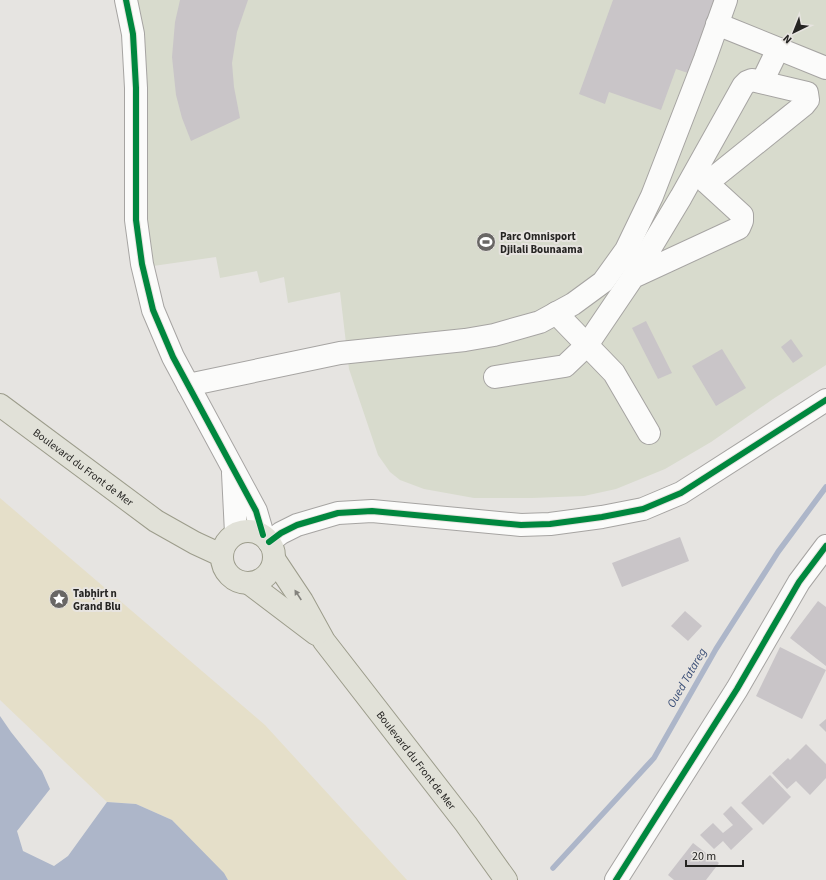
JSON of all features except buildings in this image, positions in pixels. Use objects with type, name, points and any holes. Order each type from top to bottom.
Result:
[{"type":"main road","name":"Boulevard du Front de Mer","points":[[0,406],[167,528],[221,555]]},
{"type":"main road","points":[[269,545],[272,568],[267,576],[250,584],[241,583],[232,579],[226,572],[222,564],[221,555],[223,546],[229,538],[236,533],[250,531],[254,532],[269,545],[324,641]]},
{"type":"main road","points":[[250,584],[324,641]]},
{"type":"main road","name":"Boulevard du Front de Mer","points":[[324,641],[466,824],[506,880]]},
{"type":"street","points":[[126,0],[133,34],[136,88],[136,220],[142,264],[153,310],[173,357],[256,511],[269,545],[281,533],[297,524],[338,513],[372,511],[521,525],[550,524],[602,517],[643,509],[687,489],[826,400]]},
{"type":"street","points":[[188,385],[340,353],[464,340],[494,335],[540,322],[573,304],[603,282],[626,250],[652,196],[726,0]]},
{"type":"street","points":[[718,24],[826,68]]},
{"type":"street","points":[[762,82],[778,49]]},
{"type":"street","points":[[495,377],[565,366],[587,345],[701,177],[743,86],[747,82],[752,80],[807,93],[808,100],[701,177]]},
{"type":"street","points":[[633,277],[739,228],[742,221],[742,214],[701,177]]},
{"type":"street","points":[[556,313],[614,373],[649,433]]},
{"type":"street","points":[[233,468],[236,533]]},
{"type":"street","points":[[616,880],[737,689],[799,582],[826,546]]},
{"type":"shaded area","name":"Parc Omnisport Djilali Bounaama","points":[[135,0],[826,0],[826,365],[773,399],[711,442],[665,469],[616,489],[584,496],[474,498],[424,489],[400,480],[390,472],[378,455],[349,369],[340,292],[288,303],[284,277],[260,283],[257,271],[220,278],[216,257],[153,266],[141,227]]},
{"type":"sand","name":"Tabḥirt n Grand Blu","points":[[0,498],[265,725],[407,880],[228,880],[172,820],[136,804],[107,802],[0,700]]},
{"type":"water","points":[[0,716],[42,771],[50,789],[17,831],[23,851],[54,866],[68,856],[107,802],[136,804],[172,820],[224,873],[228,880],[0,880]]},
{"type":"waterway","name":"Oued Tatareg","points":[[553,868],[654,758],[716,649],[778,552],[826,487]]},
{"type":"cycle path","points":[[126,0],[133,34],[136,88],[136,220],[142,264],[153,310],[173,357],[256,511],[263,535]]},
{"type":"cycle path","points":[[269,542],[281,533],[297,525],[338,513],[372,511],[521,525],[550,524],[602,517],[643,509],[681,493],[826,400]]},
{"type":"cycle path","points":[[616,880],[737,689],[799,582],[826,546]]},
{"type":"place","name":"Parc Omnisport Djilali Bounaama","points":[[486,242]]},
{"type":"place","name":"Tabḥirt n Grand Blu","points":[[59,599]]}]
